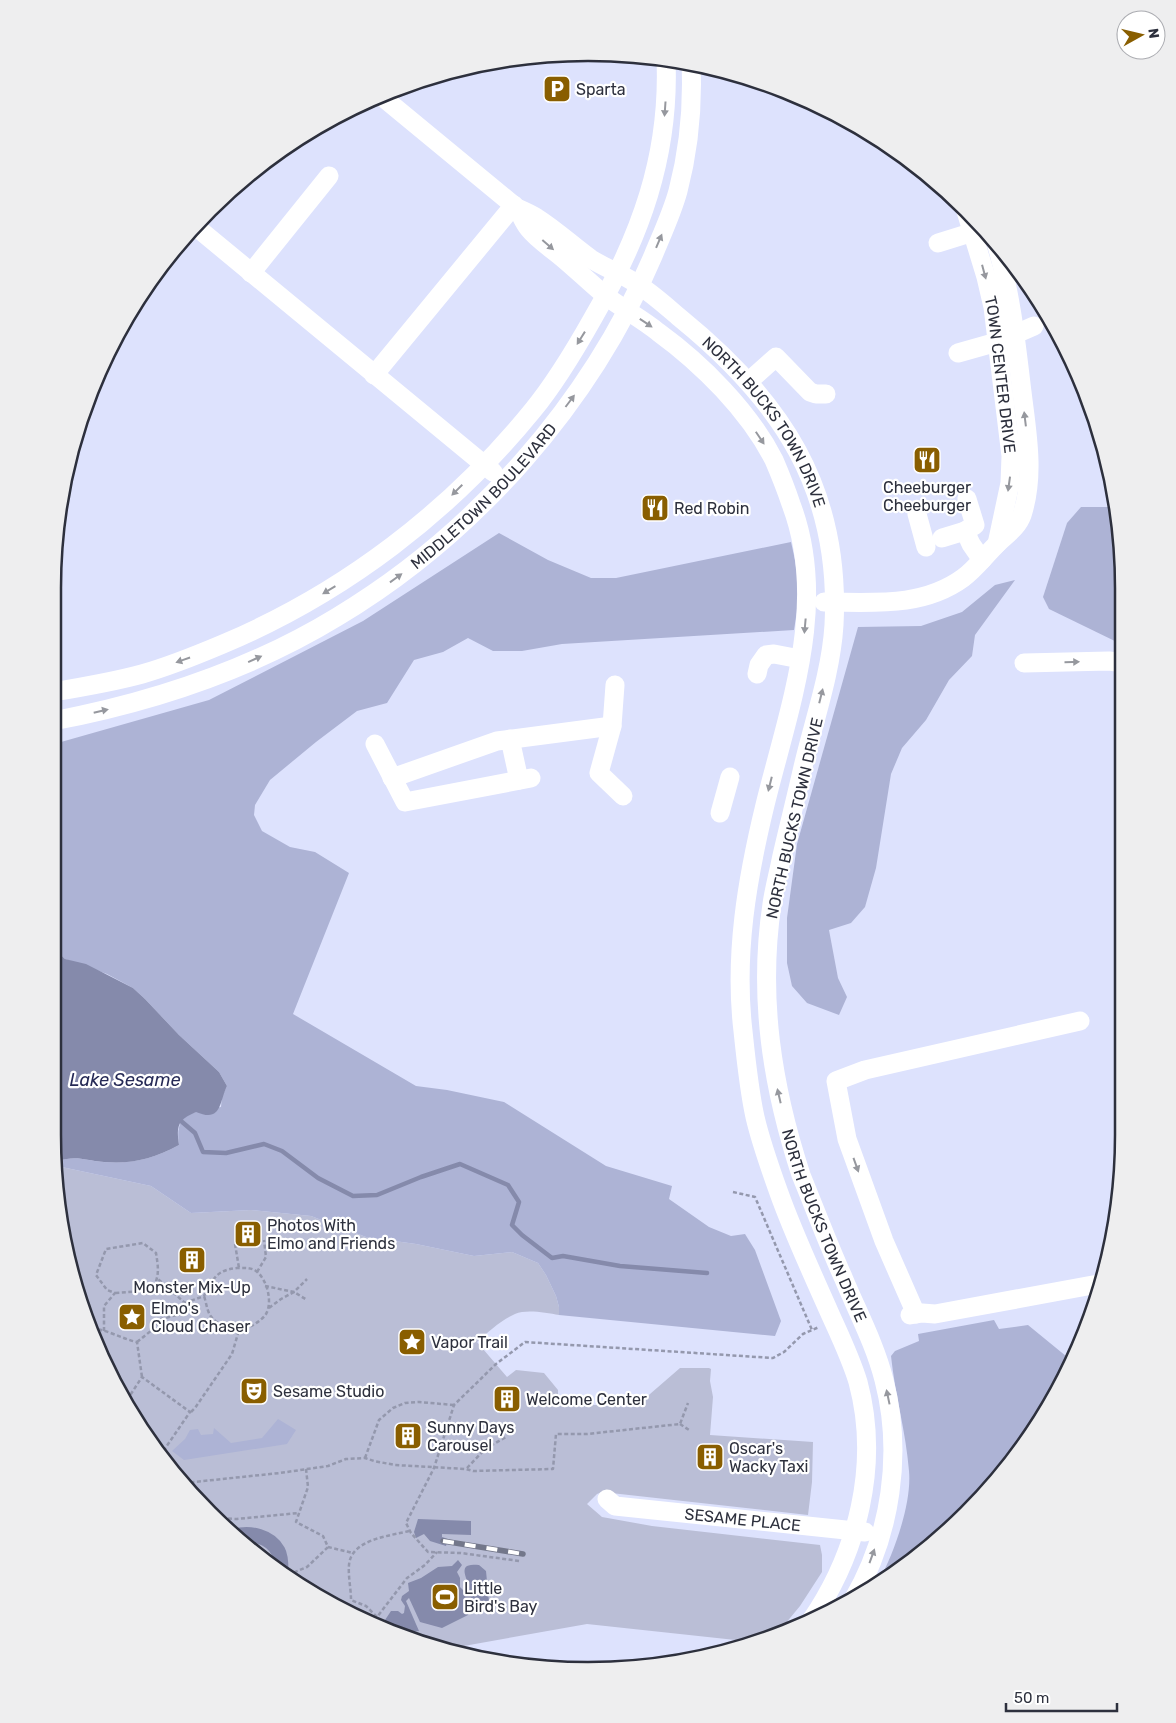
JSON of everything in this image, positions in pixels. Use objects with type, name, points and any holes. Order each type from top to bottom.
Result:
[{"type":"street","name":"MIDDLETOWN BOULEVARD","points":[[61,690],[143,674],[194,656],[252,632],[308,603],[335,587],[388,550],[421,524],[484,464],[532,410],[553,383],[606,296],[642,219],[652,188],[662,140],[666,105],[666,67]]},
{"type":"street","name":"MIDDLETOWN BOULEVARD","points":[[61,720],[143,701],[197,683],[254,660],[304,636],[400,576],[482,504],[547,431],[574,396],[628,311],[669,217],[683,167],[689,128],[691,71]]},
{"type":"street","points":[[374,375],[515,207],[387,101]]},
{"type":"street","points":[[251,273],[329,176]]},
{"type":"street","name":"NORTH BUCKS TOWN DRIVE","points":[[515,207],[537,218],[593,260],[640,286],[732,363],[749,381],[787,430],[806,465],[822,510],[830,550],[834,628],[827,674],[810,735],[772,903],[766,963],[766,1001],[772,1060],[791,1144],[801,1175],[864,1324],[884,1380],[891,1414],[894,1450],[891,1487],[881,1532],[860,1586]]},
{"type":"street","name":"NORTH BUCKS TOWN DRIVE","points":[[515,207],[530,230],[606,296],[679,348],[706,372],[732,400],[762,440],[774,460],[794,509],[804,552],[808,602],[800,659],[750,873],[742,924],[739,971],[740,1009],[758,1130],[780,1194],[852,1363],[858,1382],[867,1447],[866,1476],[859,1512],[839,1572],[819,1608]]},
{"type":"street","points":[[201,231],[503,481]]},
{"type":"street","points":[[938,243],[975,232]]},
{"type":"street","name":"TOWN CENTER DRIVE","points":[[979,236],[997,342],[1010,456],[1010,483],[996,544]]},
{"type":"street","name":"TOWN CENTER DRIVE","points":[[808,602],[906,601],[942,590],[962,579],[996,544],[1016,527],[1022,517],[1029,475],[1029,450],[1010,297],[1001,261]]},
{"type":"street","points":[[958,353],[997,342],[1034,326]]},
{"type":"street","points":[[749,381],[776,357],[810,392],[826,394]]},
{"type":"street","points":[[967,499],[971,544],[982,560]]},
{"type":"street","points":[[917,514],[934,542],[970,528]]},
{"type":"street","points":[[970,528],[996,544]]},
{"type":"street","points":[[757,674],[759,665],[766,655],[774,654],[800,659]]},
{"type":"street","points":[[1024,663],[1115,661]]},
{"type":"street","points":[[615,685],[612,726],[599,773],[624,796]]},
{"type":"street","points":[[392,778],[496,741],[612,726]]},
{"type":"street","points":[[375,744],[404,802],[525,779],[510,739]]},
{"type":"street","points":[[720,813],[730,777]]},
{"type":"street","points":[[1080,1021],[865,1070],[836,1081],[847,1139],[913,1315],[935,1314],[1093,1285]]},
{"type":"street","name":"SESAME PLACE","points":[[607,1499],[616,1506],[853,1532],[881,1532]]},
{"type":"path","points":[[733,1192],[755,1197],[812,1330]]},
{"type":"path","points":[[257,1272],[266,1257],[264,1240]]},
{"type":"path","points":[[143,1243],[156,1253],[159,1269],[158,1279],[152,1288],[142,1291],[115,1293],[107,1290],[96,1275],[106,1249],[143,1243]]},
{"type":"path","points":[[235,1244],[239,1268]]},
{"type":"path","points":[[137,1342],[157,1326],[161,1319],[181,1314],[185,1303],[204,1296],[216,1274],[224,1271],[249,1268],[257,1272],[265,1286],[268,1309]]},
{"type":"path","points":[[158,1279],[185,1303]]},
{"type":"path","points":[[204,1296],[210,1315],[233,1331],[260,1321],[268,1309],[280,1299],[294,1292],[307,1279]]},
{"type":"path","points":[[265,1286],[294,1292],[307,1300]]},
{"type":"path","points":[[104,1331],[104,1306],[115,1293]]},
{"type":"path","points":[[519,1561],[461,1553],[428,1552],[409,1531],[406,1523],[434,1468],[454,1404],[496,1364],[525,1342],[773,1358],[784,1352],[803,1334],[833,1320]]},
{"type":"path","points":[[98,1328],[137,1342]]},
{"type":"path","points":[[165,1449],[232,1354],[239,1330]]},
{"type":"path","points":[[130,1394],[142,1377],[137,1342]]},
{"type":"path","points":[[142,1377],[190,1412]]},
{"type":"path","points":[[365,1458],[379,1420],[393,1408],[405,1403],[419,1402],[454,1404]]},
{"type":"path","points":[[680,1424],[688,1403]]},
{"type":"path","points":[[192,1481],[306,1469],[328,1466],[346,1459],[365,1458],[395,1465],[473,1471],[553,1469],[556,1434],[587,1434],[680,1424],[689,1430]]},
{"type":"path","points":[[466,1469],[484,1449],[506,1437]]},
{"type":"path","points":[[306,1469],[308,1487],[296,1522],[323,1536],[328,1547]]},
{"type":"path","points":[[228,1519],[299,1513]]},
{"type":"path","points":[[409,1531],[364,1543],[353,1553],[349,1563],[351,1600],[366,1606],[377,1617],[407,1578],[424,1566],[437,1552]]},
{"type":"path","points":[[328,1547],[353,1553]]},
{"type":"path","points":[[295,1573],[308,1567],[328,1547]]},
{"type":"shaded area","points":[[1081,507],[1108,507],[1114,554],[1115,641],[1049,609],[1043,597],[1067,523]]},
{"type":"shaded area","points":[[499,533],[548,560],[591,578],[616,578],[791,542],[798,586],[794,630],[562,644],[522,651],[493,651],[468,638],[443,652],[414,660],[387,703],[357,711],[270,780],[255,805],[254,815],[262,831],[290,847],[315,852],[349,873],[293,1014],[416,1086],[447,1090],[504,1102],[606,1166],[672,1186],[669,1199],[709,1227],[731,1236],[745,1234],[755,1250],[781,1321],[775,1336],[559,1315],[556,1296],[538,1263],[512,1252],[474,1256],[416,1244],[366,1237],[311,1216],[251,1210],[191,1213],[151,1186],[62,1167],[62,1160],[70,1158],[103,1162],[124,1162],[142,1160],[170,1150],[179,1145],[178,1134],[183,1119],[195,1112],[221,1107],[222,1096],[227,1086],[219,1072],[133,988],[107,974],[65,959],[61,955],[61,742],[209,700],[363,621]]},
{"type":"shaded area","points":[[1015,580],[975,635],[972,656],[949,680],[926,720],[902,748],[891,774],[876,868],[865,907],[851,923],[829,930],[838,978],[847,997],[839,1015],[807,1003],[792,986],[787,963],[787,918],[797,844],[858,627],[921,626],[962,612],[995,585]]},
{"type":"shaded area","points":[[62,1167],[151,1186],[191,1213],[251,1210],[311,1216],[366,1237],[416,1244],[474,1256],[512,1252],[538,1263],[556,1296],[559,1315],[543,1312],[515,1314],[490,1330],[477,1342],[507,1377],[516,1370],[544,1373],[558,1390],[558,1396],[565,1400],[584,1404],[635,1407],[680,1368],[709,1368],[711,1369],[710,1381],[713,1397],[710,1435],[813,1442],[812,1482],[808,1515],[602,1492],[597,1494],[587,1504],[602,1517],[652,1526],[820,1545],[822,1572],[800,1606],[785,1624],[737,1640],[587,1624],[462,1646],[452,1644],[386,1622],[325,1591],[267,1553],[241,1531],[192,1482],[170,1456],[150,1428],[116,1368],[101,1337],[79,1271],[71,1238]]},
{"type":"shaded area","points":[[994,1320],[999,1329],[1028,1325],[1066,1356],[1026,1428],[984,1482],[935,1531],[883,1571],[901,1528],[908,1498],[909,1484],[905,1442],[891,1356],[895,1351],[919,1341],[918,1334]]},
{"type":"shaded area","points":[[278,1419],[296,1430],[287,1444],[184,1460],[172,1451],[185,1439],[190,1430],[198,1429],[201,1435],[213,1434],[214,1428],[231,1443],[262,1438]]},
{"type":"water","name":"Lake Sesame","points":[[61,955],[65,959],[86,964],[133,988],[219,1072],[227,1086],[221,1104],[215,1113],[204,1115],[196,1112],[185,1118],[178,1128],[179,1145],[160,1154],[143,1160],[124,1162],[104,1162],[76,1158],[62,1160],[61,1135]]},
{"type":"water","points":[[418,1519],[471,1521],[471,1535],[442,1534],[442,1537],[448,1539],[446,1546],[430,1541],[424,1534],[416,1538],[414,1532]]},
{"type":"water","name":"Little Bird's Bay","points":[[458,1560],[462,1565],[457,1572],[460,1578],[460,1587],[464,1591],[469,1588],[465,1572],[467,1566],[479,1565],[486,1571],[489,1602],[486,1606],[477,1606],[473,1598],[468,1598],[466,1602],[468,1615],[442,1628],[420,1622],[409,1598],[406,1601],[419,1631],[413,1632],[384,1621],[391,1611],[404,1613],[405,1606],[401,1600],[402,1596],[409,1591],[408,1583],[421,1578],[438,1567],[452,1566]]},
{"type":"waterway","points":[[181,1121],[195,1133],[203,1152],[226,1153],[264,1144],[282,1151],[318,1178],[353,1196],[377,1195],[460,1164],[508,1185],[519,1202],[512,1225],[552,1258],[563,1256],[620,1266],[707,1273]]},
{"type":"waterway","points":[[246,1535],[259,1536],[270,1542],[279,1553],[281,1563]]},
{"type":"railway","points":[[443,1541],[523,1554]]},
{"type":"place","name":"Sparta","points":[[557,89]]},
{"type":"place","name":"Cheeburger Cheeburger","points":[[927,460]]},
{"type":"place","name":"Red Robin","points":[[655,508]]},
{"type":"place","name":"Photos With Elmo and Friends","points":[[248,1234]]},
{"type":"place","name":"Monster Mix-Up","points":[[192,1260]]},
{"type":"place","name":"Elmo's Cloud Chaser","points":[[132,1317]]},
{"type":"place","name":"Vapor Trail","points":[[412,1342]]},
{"type":"place","name":"Sesame Studio","points":[[254,1391]]},
{"type":"place","name":"Welcome Center","points":[[507,1399]]},
{"type":"place","name":"Sunny Days Carousel","points":[[408,1436]]},
{"type":"place","name":"Oscar's Wacky Taxi","points":[[710,1457]]},
{"type":"place","name":"Little Bird's Bay","points":[[445,1597]]}]
